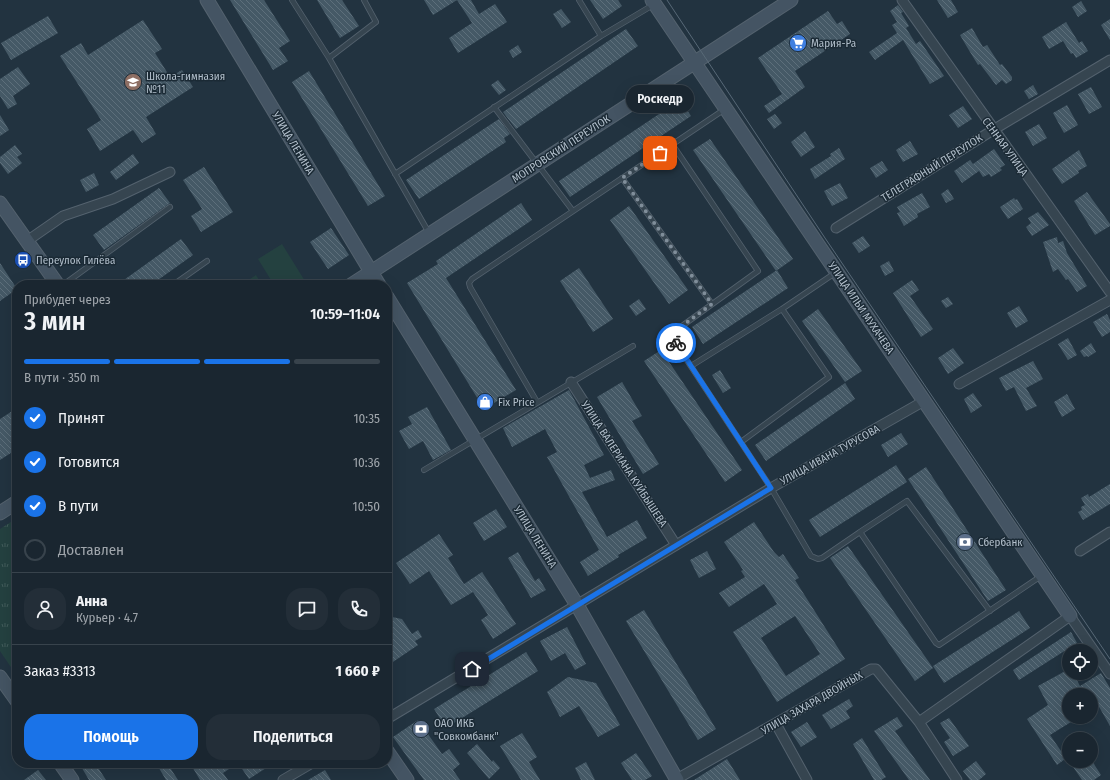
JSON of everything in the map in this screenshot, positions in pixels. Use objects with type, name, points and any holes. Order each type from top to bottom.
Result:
[{"type":"street","name":"УЛИЦА ЛЕНИНА","points":[[207,0],[376,280]]},
{"type":"street","name":"МОПРОВСКИЙ ПЕРЕУЛОК","points":[[359,280],[791,0]]},
{"type":"street","name":"СЕННАЯ УЛИЦА","points":[[902,0],[993,130],[1110,292]]},
{"type":"street","name":"УЛИЦА ИЛЬИ МУХАЧЕВА","points":[[654,2],[1070,616]]},
{"type":"street","name":"ТЕЛЕГРАФНЫЙ ПЕРЕУЛОК","points":[[836,228],[993,130],[1110,60]]},
{"type":"street","points":[[27,241],[63,216],[113,199],[170,172]]},
{"type":"street","points":[[0,203],[54,280]]},
{"type":"street","points":[[959,384],[1110,300]]},
{"type":"street","name":"УЛИЦА ЛЕНИНА","points":[[392,305],[577,605],[676,780]]},
{"type":"street","name":"УЛИЦА ВАЛЕРИАНА КУЙБЫШЕВА","points":[[571,382],[676,545]]},
{"type":"street","name":"УЛИЦА ИВАНА ТУРУСОВА","points":[[392,716],[771,488],[924,402]]},
{"type":"street","points":[[0,513],[12,505]]},
{"type":"street","points":[[1080,551],[1110,532]]},
{"type":"street","points":[[956,780],[919,722],[1070,616],[1110,674]]},
{"type":"street","name":"УЛИЦА ЗАХАРА ДВОЙНЫХ","points":[[676,780],[871,669],[876,669],[919,722]]},
{"type":"street","points":[[0,676],[12,694]]},
{"type":"street","points":[[776,724],[807,780]]},
{"type":"street","points":[[392,758],[407,780]]},
{"type":"street","points":[[64,768],[72,780]]},
{"type":"street","points":[[283,780],[303,768]]},
{"type":"lane","points":[[292,0],[329,58],[429,234]]},
{"type":"lane","points":[[329,58],[376,22],[364,0]]},
{"type":"lane","points":[[579,0],[601,36]]},
{"type":"lane","points":[[395,174],[654,2]]},
{"type":"lane","points":[[494,107],[573,211]]},
{"type":"lane","points":[[537,402],[469,283],[472,279],[726,108]]},
{"type":"lane","points":[[672,144],[758,271],[675,331],[672,335],[673,339],[771,488],[811,556],[815,558],[822,558],[907,501],[990,611]]},
{"type":"lane","points":[[622,178],[712,304]]},
{"type":"lane","points":[[70,280],[170,207]]},
{"type":"lane","points":[[179,280],[206,261]]},
{"type":"lane","points":[[691,366],[782,310],[837,272]]},
{"type":"lane","points":[[741,442],[829,377],[782,310]]},
{"type":"lane","points":[[424,470],[633,346]]},
{"type":"lane","points":[[860,532],[936,643],[939,645],[943,644],[1041,575]]},
{"type":"green space","points":[[282,244],[304,280],[271,280],[258,259]]},
{"type":"green space","points":[[256,275],[259,280],[248,280]]},
{"type":"green space","points":[[12,521],[12,669],[0,651],[0,529]]},
{"type":"building","points":[[230,0],[264,0],[290,41],[279,48],[288,61],[273,70]]},
{"type":"building","points":[[317,0],[342,0],[359,26],[340,38]]},
{"type":"building","points":[[424,0],[457,0],[433,15]]},
{"type":"building","points":[[457,0],[471,0],[479,14],[495,4],[507,22],[458,53],[449,38],[472,23]]},
{"type":"building","points":[[590,0],[618,0],[622,6],[603,19]]},
{"type":"building","points":[[937,0],[951,0],[958,12],[948,18]]},
{"type":"building","points":[[1081,1],[1087,11],[1078,17],[1072,7]]},
{"type":"building","points":[[898,5],[909,26],[906,28],[916,44],[920,41],[944,76],[930,84],[903,40],[875,60],[869,52],[897,33],[892,25],[897,22],[890,11]]},
{"type":"building","points":[[561,9],[571,22],[562,28],[553,14]]},
{"type":"building","points":[[828,11],[837,24],[842,21],[850,34],[795,71],[805,87],[769,113],[764,106],[782,94],[758,58]]},
{"type":"building","points":[[48,16],[58,33],[11,60],[1,43]]},
{"type":"building","points":[[1110,19],[1110,40],[1101,25]]},
{"type":"building","name":"Школа-гимназия №11","points":[[143,20],[162,49],[155,53],[170,77],[182,70],[193,87],[146,117],[156,134],[142,143],[133,130],[100,151],[87,129],[101,120],[60,56],[81,43],[88,55]]},
{"type":"building","points":[[1066,22],[1079,43],[1082,41],[1088,51],[1076,58],[1073,53],[1071,54],[1063,41],[1049,49],[1042,37]]},
{"type":"building","points":[[972,28],[983,47],[987,45],[1000,65],[1002,64],[1012,77],[1012,80],[1006,84],[1002,80],[996,85],[980,64],[978,65],[960,35]]},
{"type":"building","points":[[626,29],[638,46],[516,129],[503,112]]},
{"type":"building","points":[[518,45],[522,52],[513,58],[509,51]]},
{"type":"building","points":[[18,67],[30,84],[13,96],[17,104],[8,109],[0,96],[0,79]]},
{"type":"building","points":[[309,71],[385,196],[368,206],[292,82]]},
{"type":"building","points":[[498,80],[506,90],[499,95],[491,85]]},
{"type":"building","points":[[1033,85],[1038,94],[1029,99],[1024,91]]},
{"type":"building","points":[[1091,87],[1102,107],[1089,114],[1078,94]]},
{"type":"building","points":[[680,100],[691,116],[570,197],[559,181]]},
{"type":"building","points":[[1067,105],[1078,125],[1064,133],[1053,113]]},
{"type":"building","points":[[963,106],[972,119],[958,128],[949,115]]},
{"type":"building","points":[[775,114],[782,123],[774,129],[767,119]]},
{"type":"building","points":[[0,115],[9,130],[0,136]]},
{"type":"building","points":[[499,119],[510,134],[504,138],[506,142],[419,199],[406,180]]},
{"type":"building","points":[[1039,124],[1047,138],[1033,146],[1025,132]]},
{"type":"building","points":[[805,131],[815,147],[801,157],[791,142]]},
{"type":"building","points":[[710,139],[793,259],[776,271],[693,150]]},
{"type":"building","points":[[910,141],[918,154],[903,162],[896,150]]},
{"type":"building","points":[[15,145],[22,154],[17,157],[22,163],[8,174],[0,163],[0,157]]},
{"type":"building","points":[[839,148],[845,159],[815,179],[810,169],[831,156],[830,154]]},
{"type":"building","points":[[994,149],[1005,165],[1000,168],[1002,170],[991,177],[989,174],[983,177],[979,171],[962,183],[954,171],[970,160],[973,164]]},
{"type":"building","points":[[1079,150],[1087,166],[1078,171],[1079,173],[1062,184],[1052,169]]},
{"type":"building","points":[[133,154],[139,163],[116,180],[110,172]]},
{"type":"building","points":[[882,161],[888,170],[876,178],[870,168]]},
{"type":"building","points":[[204,167],[233,212],[201,232],[191,216],[202,209],[183,180]]},
{"type":"building","points":[[94,173],[99,185],[86,192],[80,180]]},
{"type":"building","points":[[840,183],[848,198],[832,206],[824,191]]},
{"type":"building","points":[[159,188],[170,203],[104,250],[93,235]]},
{"type":"building","points":[[948,189],[954,199],[946,203],[941,194]]},
{"type":"building","points":[[1087,192],[1110,224],[1110,226],[1095,235],[1074,201]]},
{"type":"building","points":[[922,193],[930,207],[917,214],[918,217],[904,226],[897,213],[900,212],[897,207]]},
{"type":"building","points":[[1014,198],[1015,200],[1017,199],[1023,209],[1008,219],[1000,207]]},
{"type":"building","points":[[521,203],[532,220],[446,278],[516,390],[484,409],[407,283],[438,264],[436,261]]},
{"type":"building","points":[[629,206],[688,290],[669,304],[610,220]]},
{"type":"building","points":[[1038,212],[1049,225],[1032,236],[1026,227],[1031,223],[1028,218]]},
{"type":"building","points":[[331,228],[349,255],[328,269],[310,242]]},
{"type":"building","points":[[863,236],[870,246],[859,253],[852,243]]},
{"type":"building","points":[[1057,237],[1058,243],[1063,241],[1067,253],[1087,286],[1077,292],[1068,279],[1066,280],[1058,269],[1053,272],[1043,242]]},
{"type":"building","points":[[181,239],[193,255],[158,280],[124,280]]},
{"type":"building","points":[[889,261],[894,271],[885,276],[880,266]]},
{"type":"building","points":[[0,263],[12,281],[12,293],[0,301]]},
{"type":"building","points":[[579,268],[613,319],[593,332],[560,281]]},
{"type":"building","points":[[777,270],[788,288],[703,344],[692,327]]},
{"type":"building","points":[[912,280],[919,290],[910,296],[933,329],[921,337],[893,293]]},
{"type":"building","points":[[948,297],[953,304],[946,308],[941,301]]},
{"type":"building","points":[[639,299],[646,309],[636,316],[629,306]]},
{"type":"building","points":[[1019,306],[1028,321],[1016,328],[1007,313]]},
{"type":"building","points":[[818,309],[862,371],[845,382],[802,321]]},
{"type":"building","points":[[1107,314],[1110,320],[1110,332],[1102,337],[1093,322]]},
{"type":"building","points":[[1068,338],[1077,355],[1068,360],[1058,344]]},
{"type":"building","points":[[1091,343],[1096,352],[1088,357],[1084,357],[1080,351]]},
{"type":"building","points":[[953,348],[964,363],[948,374],[938,358]]},
{"type":"building","points":[[661,350],[742,470],[725,482],[644,361]]},
{"type":"building","points":[[1033,361],[1043,379],[1026,388],[1037,406],[1026,411],[1014,387],[1006,391],[999,378]]},
{"type":"building","points":[[720,370],[731,388],[723,393],[712,375]]},
{"type":"building","points":[[622,382],[642,416],[632,421],[659,464],[643,474],[597,397]]},
{"type":"building","points":[[845,383],[855,399],[766,461],[755,445]]},
{"type":"building","points":[[569,390],[604,455],[584,465],[590,478],[611,470],[615,480],[582,492],[607,537],[637,520],[647,538],[618,555],[619,557],[588,576],[580,562],[599,550],[547,457],[557,452],[545,429],[512,447],[503,428]]},
{"type":"building","points":[[973,393],[982,406],[971,413],[964,399]]},
{"type":"building","points":[[1067,394],[1075,409],[1062,417],[1054,402]]},
{"type":"building","points":[[427,407],[451,450],[433,460],[423,441],[409,449],[399,431],[412,424],[408,417]]},
{"type":"building","points":[[12,411],[12,452],[0,460],[0,419]]},
{"type":"building","points":[[901,433],[908,444],[888,457],[881,445]]},
{"type":"building","points":[[896,465],[907,482],[820,537],[809,520]]},
{"type":"building","points":[[926,467],[1006,590],[988,601],[908,479]]},
{"type":"building","points":[[1110,484],[1110,504],[1083,520],[1078,512],[1082,510],[1081,507],[1085,505],[1081,498],[1088,494],[1089,497]]},
{"type":"building","points":[[496,509],[507,527],[484,541],[473,523]]},
{"type":"building","points":[[754,522],[774,552],[779,557],[783,554],[799,578],[795,580],[845,659],[777,702],[733,632],[777,604],[764,584],[729,607],[719,593],[745,577],[741,571],[743,570],[724,542]],"holes":[[[795,616],[820,654],[786,676],[761,638]]]},
{"type":"building","points":[[439,534],[453,555],[448,558],[464,584],[482,572],[516,624],[493,639],[481,620],[488,615],[473,592],[451,605],[429,571],[410,584],[396,563]]},
{"type":"building","points":[[848,546],[933,668],[915,681],[830,558]]},
{"type":"building","points":[[707,551],[716,569],[699,578],[690,560]]},
{"type":"building","points":[[518,552],[535,581],[539,578],[546,590],[531,598],[508,558]]},
{"type":"building","points":[[644,610],[716,729],[698,740],[626,621]]},
{"type":"building","points":[[1019,611],[1030,628],[944,683],[933,666]]},
{"type":"building","points":[[392,617],[402,619],[412,634],[418,630],[422,637],[415,641],[418,645],[392,663]]},
{"type":"building","points":[[567,627],[586,664],[575,670],[565,653],[551,661],[540,641]]},
{"type":"building","points":[[1071,632],[1077,643],[1062,644],[1062,653],[1019,680],[1013,670]]},
{"type":"building","points":[[526,652],[538,671],[446,728],[434,709]]},
{"type":"building","points":[[1062,673],[1062,680],[1077,680],[1080,686],[1090,680],[1098,680],[1098,675],[1101,673],[1110,688],[1110,726],[1098,705],[1098,688],[1062,688],[1062,724],[1068,724],[1050,735],[1061,751],[1062,750],[1062,761],[1057,765],[1027,719],[1048,705],[1038,686]]},
{"type":"building","points":[[568,677],[596,683],[620,725],[598,737],[579,706],[560,717],[547,692]]},
{"type":"building","points":[[849,699],[853,706],[846,711],[850,718],[831,729],[822,715]]},
{"type":"building","points":[[897,717],[903,726],[895,731],[930,780],[909,780],[874,731]]},
{"type":"building","points":[[949,718],[969,746],[953,756],[944,742],[950,738],[940,723]]},
{"type":"building","points":[[418,720],[442,754],[449,749],[460,764],[453,770],[460,780],[424,780],[393,737]]},
{"type":"building","points":[[807,722],[817,737],[801,747],[791,732]]},
{"type":"building","points":[[522,733],[537,757],[529,762],[540,780],[521,780],[500,746]]},
{"type":"building","points":[[862,738],[886,777],[881,780],[874,780],[853,744]]},
{"type":"building","points":[[477,744],[492,762],[493,760],[500,768],[489,779],[467,753]]},
{"type":"building","points":[[636,753],[652,776],[645,780],[632,780],[621,763]]},
{"type":"building","points":[[727,759],[740,780],[694,780]]},
{"type":"building","points":[[976,761],[986,774],[979,780],[970,780],[963,771]]},
{"type":"building","points":[[586,762],[595,780],[581,780],[575,768]]},
{"type":"building","points":[[82,768],[98,768],[106,780],[89,780]]},
{"type":"building","points":[[159,768],[170,768],[178,780],[166,780]]},
{"type":"building","points":[[193,768],[230,768],[223,773],[228,780],[200,780]]},
{"type":"building","points":[[241,768],[266,768],[249,779]]},
{"type":"building","points":[[1074,768],[1096,768],[1101,775],[1094,780],[1082,780]]},
{"type":"building","points":[[38,770],[46,780],[24,780]]},
{"type":"building","points":[[325,770],[331,780],[308,780]]},
{"type":"tram line","points":[[667,0],[825,238],[1110,659]]},
{"type":"way so far","points":[[660,153],[622,178],[712,304],[675,331],[672,335],[676,343]]},
{"type":"place","name":"Мария-Ра","points":[[798,43]]},
{"type":"place","name":"Школа-гимназия №11","points":[[133,82]]},
{"type":"place","name":"Роскедр","points":[[660,153]]},
{"type":"place","name":"Переулок Гилёва","points":[[23,260]]},
{"type":"place","name":"Fix Price","points":[[485,402]]},
{"type":"place","name":"Сбербанк","points":[[965,542]]},
{"type":"place","name":"ОАО ИКБ \"Совкомбанк\"","points":[[421,729]]},
{"type":"route","points":[[472,669],[771,488],[676,343]]}]
